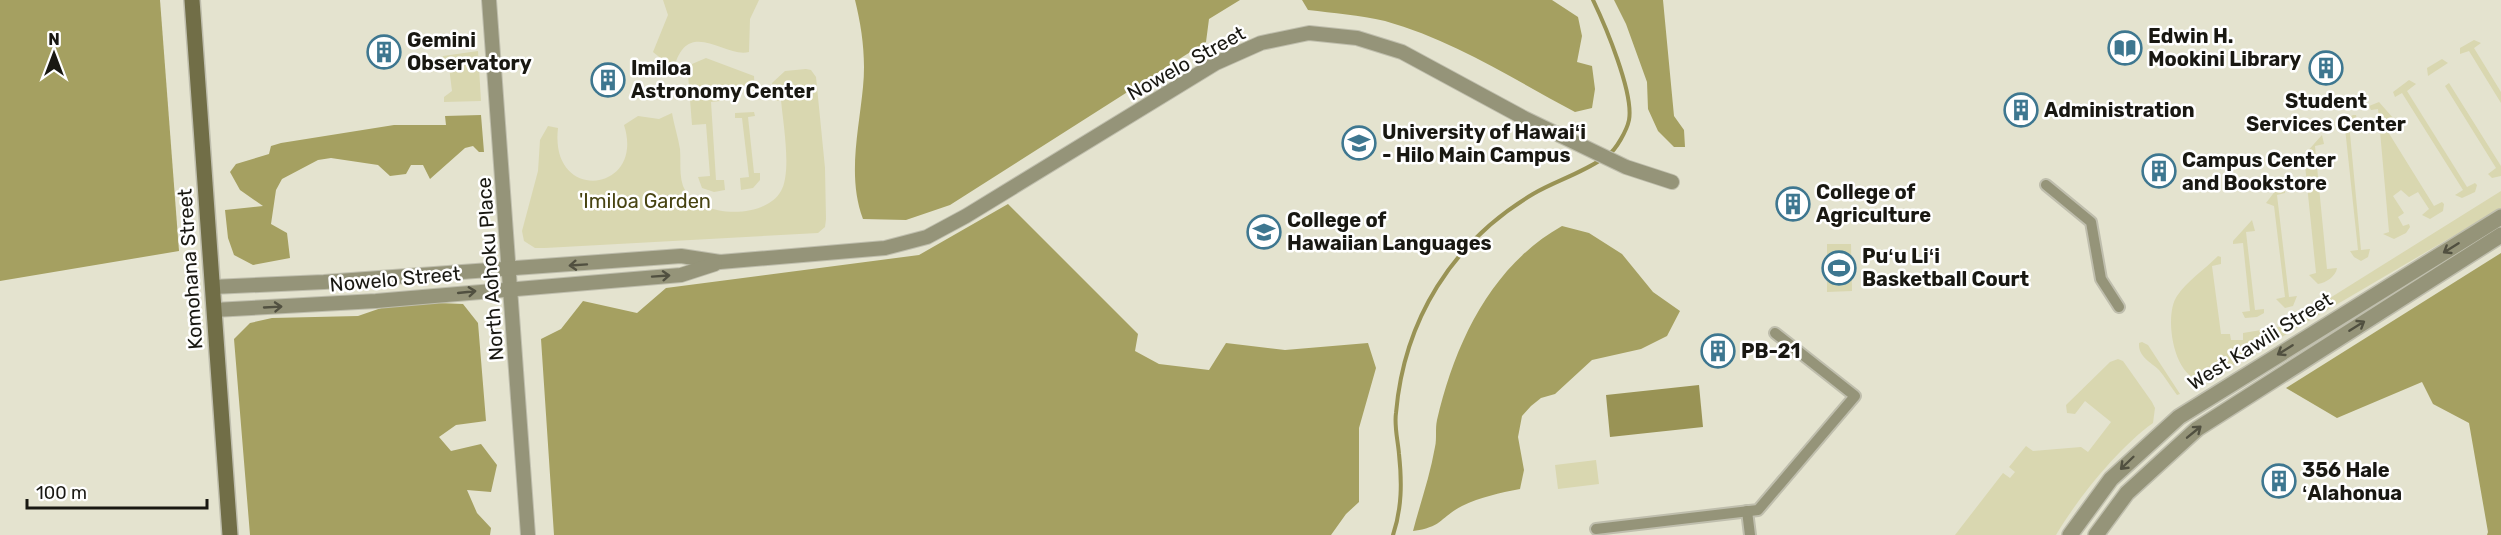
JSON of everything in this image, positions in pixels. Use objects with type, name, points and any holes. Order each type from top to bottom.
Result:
[{"type":"main road","name":"Komohana Street","points":[[192,0],[230,535]]},
{"type":"street","name":"North Aohoku Place","points":[[489,0],[528,535]]},
{"type":"street","name":"Nowelo Street","points":[[212,287],[508,270],[681,256],[720,262],[885,248],[927,237],[1016,187],[1216,63],[1261,43],[1302,34],[1333,34],[1357,38],[1402,52],[1524,118],[1626,167],[1672,182]]},
{"type":"street","points":[[2046,185],[2091,222],[2101,279],[2119,307]]},
{"type":"street","name":"West Kawili Street","points":[[2070,535],[2111,479],[2179,417],[2501,217]]},
{"type":"street","name":"West Kawili Street","points":[[2096,535],[2127,493],[2208,421],[2501,234]]},
{"type":"street","name":"Nowelo Street","points":[[214,310],[376,301],[681,275],[720,262]]},
{"type":"street","points":[[1596,529],[1758,510],[1855,396],[1775,333]]},
{"type":"street","points":[[1748,511],[1750,535]]},
{"type":"green space","points":[[663,0],[759,0],[750,19],[749,52],[739,52],[696,42],[687,45],[679,55],[673,73],[668,64],[653,52],[668,15]]},
{"type":"green space","points":[[2474,40],[2481,43],[2474,48],[2501,92],[2501,103],[2469,51],[2460,54],[2460,48]]},
{"type":"green space","points":[[478,51],[481,101],[444,102],[444,97],[452,91],[449,67],[442,59],[443,56]]},
{"type":"green space","points":[[706,58],[754,76],[755,96],[747,97],[745,90],[720,92],[720,101],[711,102],[716,180],[724,180],[725,190],[714,192],[702,188],[698,177],[710,176],[706,124],[692,125],[688,74],[692,64]]},
{"type":"green space","points":[[2442,59],[2448,63],[2428,76],[2427,68]]},
{"type":"green space","name":"'Imiloa Garden","points":[[811,70],[816,77],[825,168],[826,219],[825,227],[818,233],[545,248],[535,248],[524,241],[522,231],[538,171],[540,140],[548,126],[558,128],[559,152],[568,169],[581,178],[596,180],[610,176],[622,165],[627,148],[624,125],[638,116],[659,119],[672,113],[680,149],[683,186],[690,197],[715,210],[730,212],[746,211],[772,201],[781,191],[784,183],[786,160],[781,100],[775,101],[772,83],[785,71]]},
{"type":"green space","points":[[2409,80],[2416,84],[2407,91],[2467,187],[2475,183],[2477,185],[2475,192],[2462,198],[2455,195],[2463,190],[2402,93],[2395,97],[2393,92]]},
{"type":"green space","points":[[2449,83],[2501,166],[2501,176],[2492,178],[2488,174],[2496,168],[2445,86]]},
{"type":"green space","points":[[2379,102],[2393,118],[2385,127],[2434,206],[2442,202],[2444,204],[2443,211],[2430,219],[2422,215],[2429,209],[2418,192],[2409,197],[2401,190],[2393,196],[2404,213],[2398,217],[2403,226],[2409,224],[2410,227],[2406,233],[2394,239],[2383,234],[2389,232],[2378,109],[2371,110],[2369,106]]},
{"type":"green space","points":[[754,112],[755,116],[748,117],[754,173],[760,173],[760,180],[753,188],[741,190],[740,178],[749,177],[742,118],[735,118],[735,113]]},
{"type":"green space","points":[[2356,115],[2357,120],[2349,123],[2361,250],[2370,249],[2368,257],[2361,261],[2350,251],[2358,250],[2345,128],[2336,129],[2335,126]]},
{"type":"green space","points":[[2322,135],[2324,144],[2315,146],[2327,269],[2337,268],[2330,279],[2318,284],[2309,275],[2316,273],[2305,165],[2297,163]]},
{"type":"green space","points":[[2282,182],[2285,185],[2285,193],[2277,195],[2289,297],[2297,296],[2293,306],[2285,308],[2276,299],[2285,297],[2274,206],[2266,203]]},
{"type":"green space","points":[[2501,191],[2501,208],[2210,379],[2198,380],[2188,374],[2181,364],[2172,335],[2173,306],[2177,296],[2186,285],[2218,256],[2221,257],[2221,264],[2212,266],[2221,334],[2230,334],[2231,340],[2243,340],[2243,333],[2285,326]]},
{"type":"green space","points":[[2252,220],[2255,231],[2246,232],[2255,310],[2264,309],[2264,313],[2257,317],[2245,318],[2242,312],[2250,311],[2243,243],[2233,244],[2233,241]]},
{"type":"green space","name":"Puʻu Liʻi Basketball Court","points":[[1827,244],[1851,244],[1852,291],[1827,292]]},
{"type":"green space","points":[[2139,343],[2148,345],[2180,394],[2177,395],[2159,370],[2143,356],[2139,348]]},
{"type":"green space","points":[[2118,359],[2123,361],[2152,402],[2155,408],[2153,423],[2126,446],[2100,474],[2056,535],[1955,535],[2003,473],[2010,478],[2015,472],[2009,467],[2026,446],[2033,451],[2081,447],[2088,452],[2111,422],[2085,401],[2075,414],[2067,413],[2066,405],[2110,362]]},
{"type":"green space","points":[[1596,460],[1599,484],[1558,489],[1555,465]]},
{"type":"shaded area","points":[[0,0],[160,0],[179,251],[0,281]]},
{"type":"shaded area","points":[[855,0],[1240,0],[1209,19],[1206,42],[950,205],[906,220],[863,219],[858,203],[855,170],[864,54]]},
{"type":"shaded area","points":[[1302,0],[1552,0],[1578,17],[1582,36],[1577,62],[1592,66],[1595,89],[1592,108],[1575,112],[1459,49],[1410,29],[1376,19],[1308,10]]},
{"type":"shaded area","points":[[1614,0],[1663,0],[1674,116],[1684,130],[1685,147],[1674,147],[1658,131],[1648,109],[1647,82],[1626,24]]},
{"type":"shaded area","points":[[481,115],[484,152],[479,152],[473,146],[465,148],[430,179],[423,165],[411,165],[406,174],[390,176],[378,165],[331,158],[318,160],[282,179],[276,190],[271,224],[287,233],[290,258],[253,265],[234,255],[228,238],[225,210],[263,206],[240,190],[230,172],[236,164],[269,154],[271,146],[281,143],[394,125],[446,125],[445,116]]},
{"type":"shaded area","points":[[1008,204],[1138,334],[1135,351],[1159,364],[1209,370],[1226,343],[1285,350],[1368,343],[1376,368],[1359,428],[1359,502],[1346,514],[1331,535],[554,535],[541,339],[561,329],[583,301],[637,313],[666,288],[919,255]]},
{"type":"shaded area","points":[[1562,226],[1589,233],[1622,254],[1653,292],[1680,311],[1667,336],[1641,349],[1592,360],[1555,394],[1541,398],[1522,416],[1518,437],[1524,470],[1520,489],[1469,503],[1430,527],[1413,531],[1433,458],[1437,420],[1454,363],[1466,335],[1496,285],[1515,262]]},
{"type":"shaded area","points":[[2501,253],[2501,535],[2487,535],[2469,423],[2433,404],[2422,382],[2337,418],[2286,388]]},
{"type":"shaded area","points":[[414,302],[463,304],[478,323],[486,421],[456,425],[439,437],[451,451],[481,444],[497,465],[491,492],[467,490],[477,513],[491,528],[490,535],[250,535],[234,339],[250,323],[272,318],[358,316],[387,306]]},
{"type":"shaded area","points":[[1699,385],[1703,427],[1610,437],[1606,395]]},
{"type":"waterway","points":[[1593,0],[1617,59],[1629,108],[1626,129],[1618,144],[1608,155]]},
{"type":"waterway","points":[[1393,535],[1401,485],[1395,423],[1401,379],[1409,346],[1437,287],[1456,260],[1504,213],[1533,194],[1602,159]]},
{"type":"place","name":"Edwin H. Mookini Library","points":[[2125,48]]},
{"type":"place","name":"Gemini Observatory","points":[[384,52]]},
{"type":"place","name":"Student Services Center","points":[[2326,68]]},
{"type":"place","name":"Imiloa Astronomy Center","points":[[608,80]]},
{"type":"place","name":"Administration","points":[[2021,110]]},
{"type":"place","name":"University of Hawaiʻi - Hilo Main Campus","points":[[1359,143]]},
{"type":"place","name":"Campus Center and Bookstore","points":[[2159,171]]},
{"type":"place","name":"College of Agriculture","points":[[1793,204]]},
{"type":"place","name":"College of Hawaiian Languages","points":[[1264,232]]},
{"type":"place","name":"Puʻu Liʻi Basketball Court","points":[[1839,268]]},
{"type":"place","name":"PB-21","points":[[1718,351]]},
{"type":"place","name":"356 Hale ʻAlahonua","points":[[2279,481]]}]
